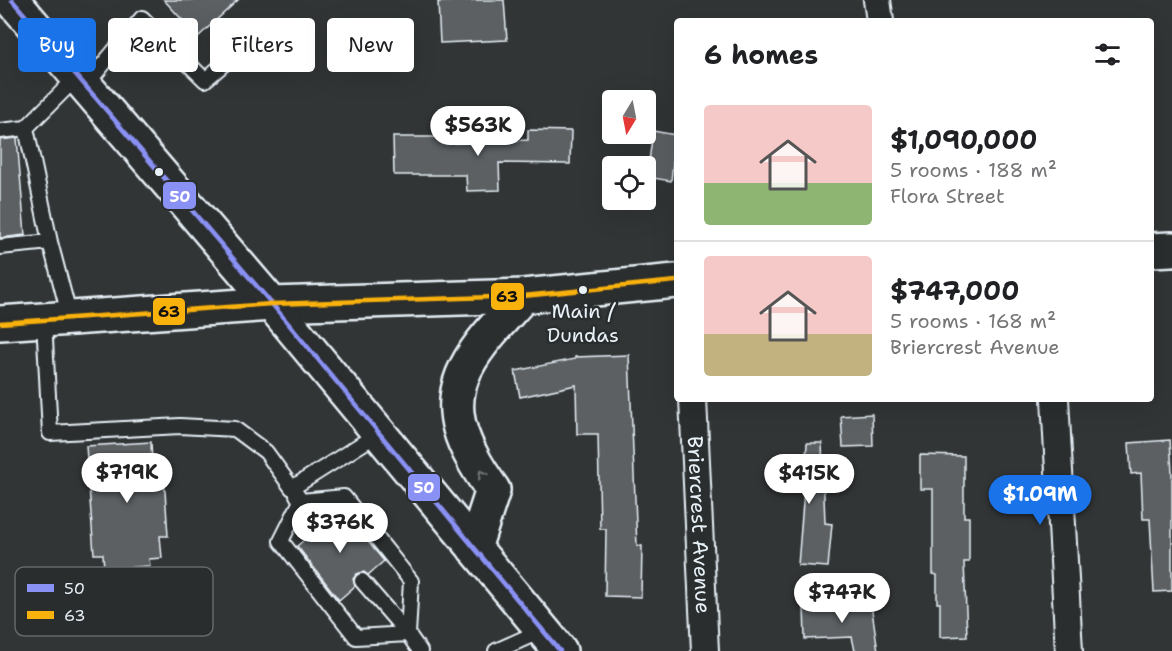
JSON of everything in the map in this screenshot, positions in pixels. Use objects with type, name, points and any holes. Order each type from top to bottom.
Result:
[{"type":"main road","points":[[12,0],[272,304],[552,640]]},
{"type":"main road","points":[[1154,250],[1172,249]]},
{"type":"main road","points":[[0,323],[272,304],[523,296],[674,281]]},
{"type":"main road","points":[[474,548],[493,490],[470,454],[461,431],[457,394],[469,360],[523,296]]},
{"type":"street","points":[[877,0],[880,18]]},
{"type":"street","name":"Briercrest Avenue","points":[[693,402],[705,651]]},
{"type":"street","points":[[1055,402],[1069,651]]},
{"type":"lane","points":[[0,131],[26,128],[82,81],[142,18],[205,80],[214,72]]},
{"type":"lane","points":[[26,128],[50,242],[57,319],[50,433],[180,426],[235,429],[266,452],[319,527]]},
{"type":"lane","points":[[0,247],[50,242]]},
{"type":"lane","points":[[292,488],[379,433]]},
{"type":"lane","points":[[301,501],[344,497],[411,581],[408,634]]},
{"type":"lane","points":[[301,501],[281,542],[356,637],[408,634]]},
{"type":"lane","points":[[362,580],[420,651]]},
{"type":"lane","points":[[496,651],[552,640]]},
{"type":"building","points":[[164,0],[238,0],[219,18],[210,18],[210,26],[198,37],[198,18],[181,18]]},
{"type":"building","points":[[504,0],[507,40],[440,43],[438,2]]},
{"type":"building","points":[[528,130],[571,131],[570,164],[499,163],[500,190],[467,191],[466,175],[394,175],[393,137],[443,137],[443,144],[528,140]]},
{"type":"building","points":[[656,132],[674,135],[671,181],[656,178],[656,156],[650,156],[651,144],[656,144]]},
{"type":"building","points":[[17,138],[25,235],[0,238],[0,140]]},
{"type":"building","points":[[629,355],[637,546],[642,546],[641,597],[605,596],[606,529],[600,529],[598,434],[577,434],[576,385],[520,397],[515,371],[575,359],[575,357]]},
{"type":"building","points":[[872,414],[873,446],[843,447],[841,416]]},
{"type":"building","points":[[1170,440],[1172,591],[1154,592],[1150,519],[1143,519],[1141,473],[1131,474],[1129,443]]},
{"type":"building","points":[[151,442],[152,462],[163,461],[168,536],[160,536],[162,558],[149,559],[150,566],[104,567],[103,554],[94,554],[86,446]]},
{"type":"building","points":[[807,443],[822,443],[825,523],[832,524],[828,567],[798,565],[804,490],[779,491],[778,461],[806,460]]},
{"type":"building","points":[[920,455],[964,456],[964,517],[969,517],[969,562],[964,562],[967,636],[940,637],[937,575],[933,574],[933,489],[920,489]]},
{"type":"building","points":[[341,509],[384,561],[368,575],[364,572],[357,574],[353,579],[355,586],[339,600],[297,546],[312,533],[319,536],[325,534],[328,527],[326,521]]},
{"type":"building","points":[[871,604],[878,651],[855,651],[852,637],[805,639],[804,606]]},
{"type":"transit line","name":"50","points":[[12,0],[272,304],[560,651]]},
{"type":"transit line","name":"63","points":[[0,323],[272,304],[523,296],[674,281]]},
{"type":"place","name":"Main / Dundas","points":[[583,290]]}]
